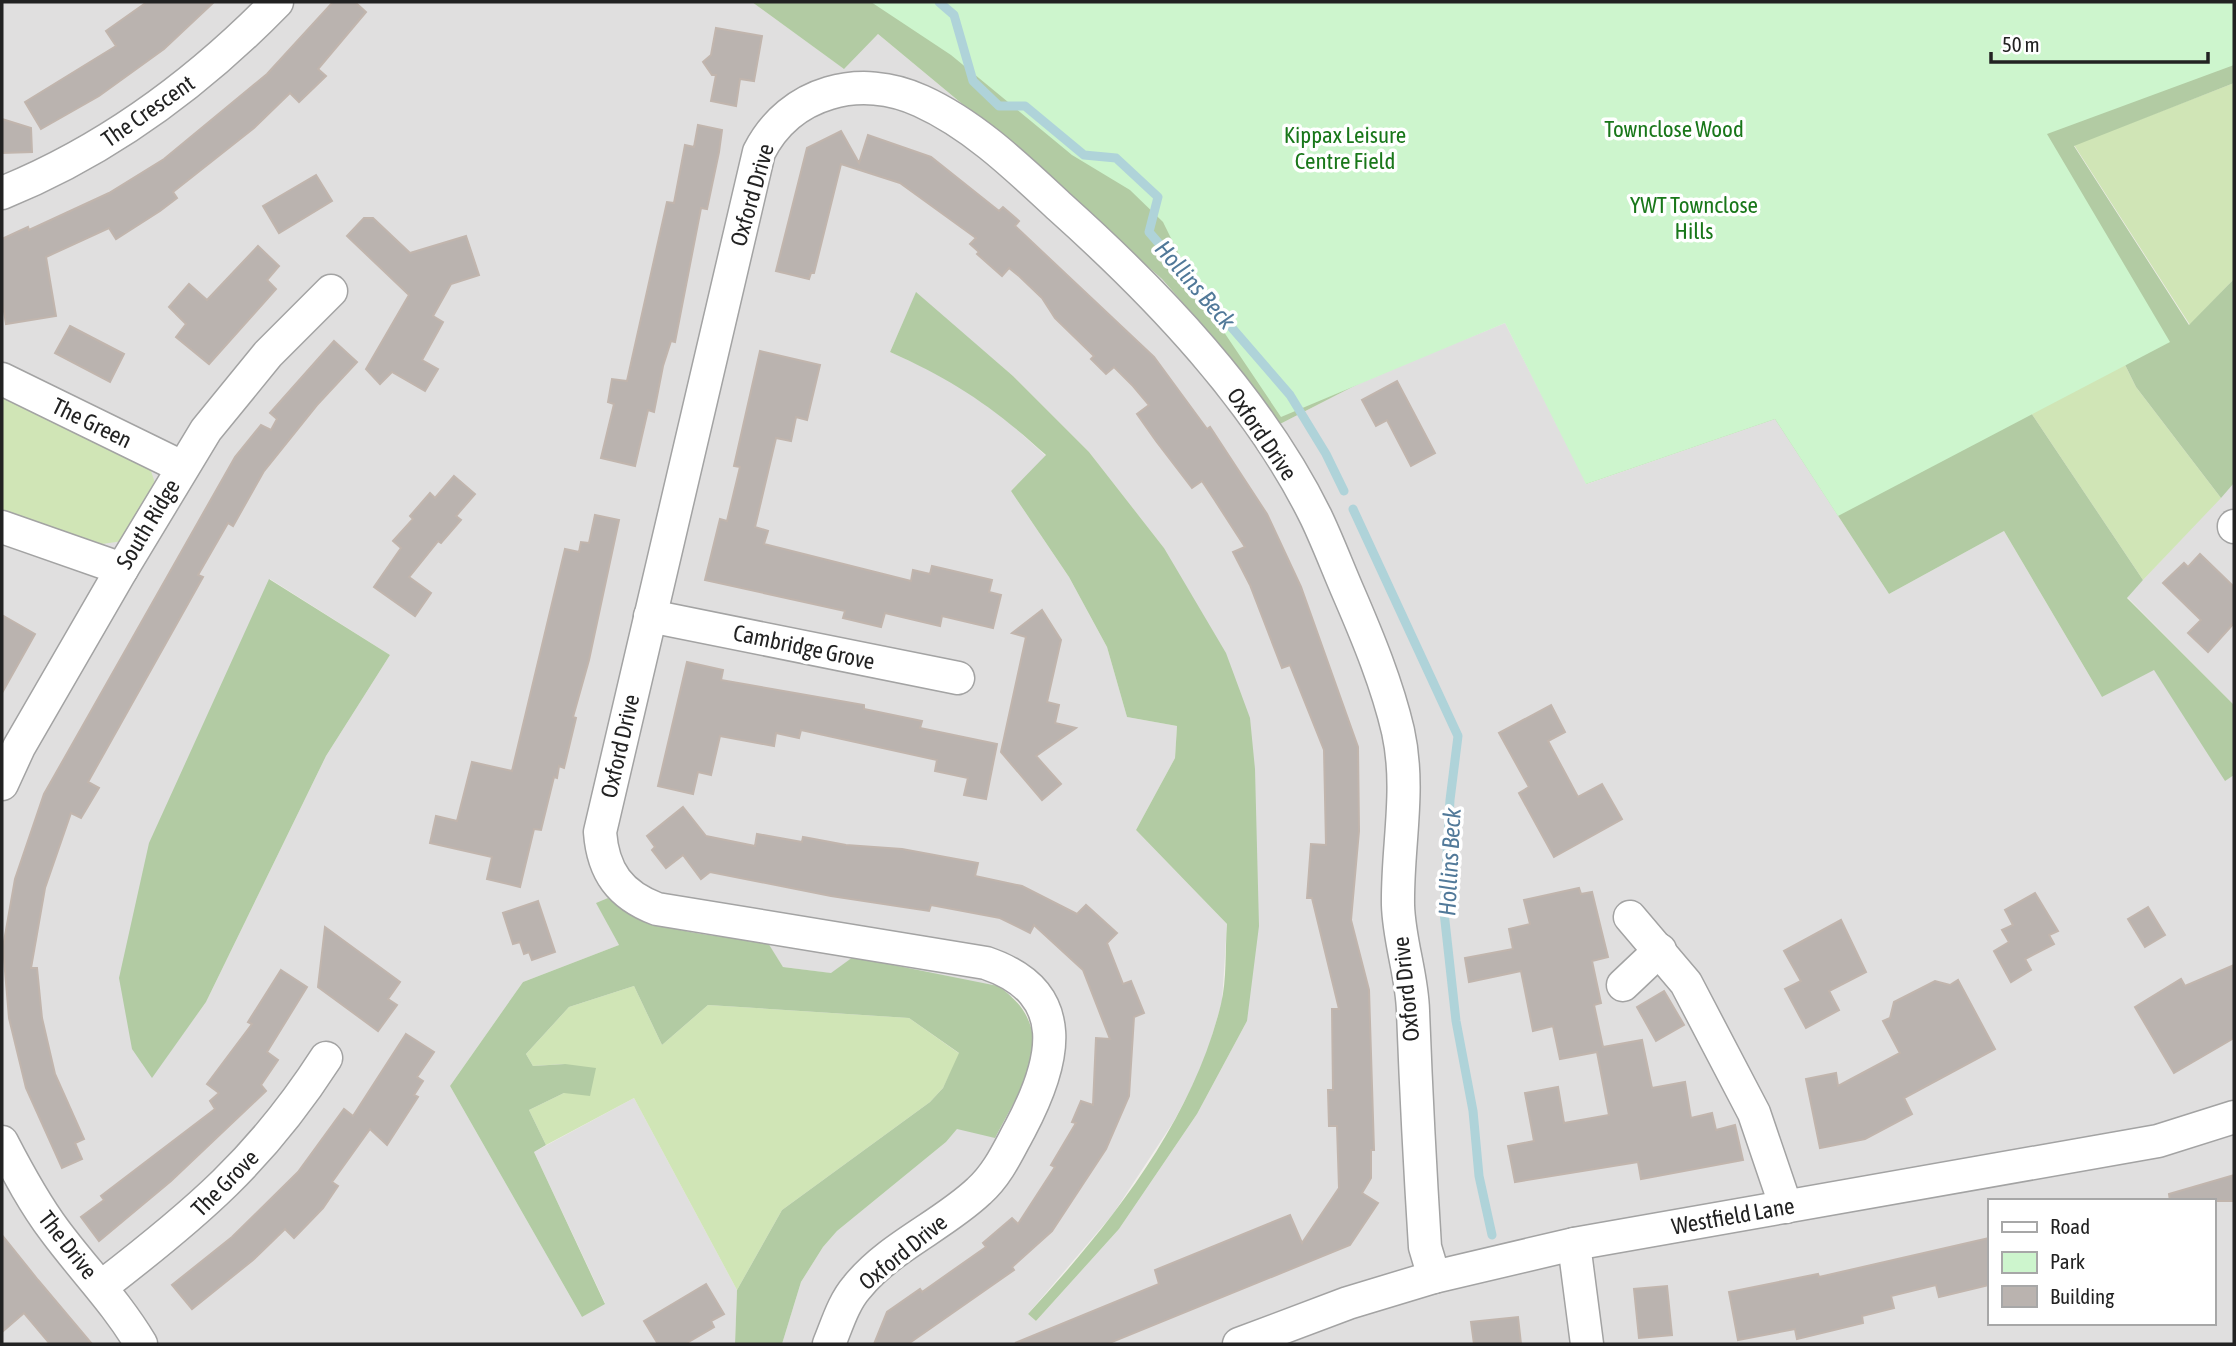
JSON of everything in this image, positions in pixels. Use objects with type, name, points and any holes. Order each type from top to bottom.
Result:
[{"type":"street","name":"The Crescent","points":[[2,193],[93,150],[144,117],[229,49],[277,2]]},
{"type":"street","name":"Oxford Drive","points":[[829,1344],[857,1286],[883,1263],[973,1196],[1004,1160],[1033,1105],[1049,1060],[1051,1039],[1048,1018],[1038,998],[1025,982],[1007,970],[986,963],[657,909],[637,902],[621,889],[609,872],[601,853],[600,832],[759,152],[766,136],[790,111],[842,88],[890,89],[947,114],[1013,163],[1107,249],[1218,369],[1285,464],[1315,516],[1360,619],[1387,692],[1406,779],[1398,910],[1413,1009],[1425,1247],[1434,1276]]},
{"type":"street","name":"South Ridge","points":[[2,783],[19,747],[182,467],[236,391],[331,291]]},
{"type":"street","name":"The Green","points":[[2,379],[182,467]]},
{"type":"street","points":[[2,527],[121,569]]},
{"type":"street","name":"Cambridge Grove","points":[[650,616],[958,678]]},
{"type":"street","points":[[1630,917],[1686,983],[1754,1113],[1786,1207]]},
{"type":"street","points":[[1623,985],[1660,950]]},
{"type":"street","name":"The Grove","points":[[102,1287],[200,1210],[236,1175],[299,1100],[326,1058]]},
{"type":"street","name":"Westfield Lane","points":[[1239,1344],[1348,1303],[1434,1276],[1574,1244],[2158,1141],[2234,1117]]},
{"type":"street","name":"The Drive","points":[[2,1142],[27,1191],[123,1314],[141,1344]]},
{"type":"street","points":[[1574,1244],[1587,1344]]},
{"type":"shaded area","points":[[2,2],[752,2],[843,68],[878,34],[984,122],[1162,279],[1226,352],[1280,424],[1368,379],[1505,323],[1587,484],[1775,419],[1889,594],[2004,531],[2102,697],[2154,669],[2225,780],[2234,775],[2234,1344],[782,1344],[801,1282],[823,1247],[837,1231],[946,1142],[1034,1033],[1027,1014],[1015,997],[783,967],[767,943],[659,926],[623,910],[608,898],[597,904],[619,945],[523,982],[450,1086],[582,1317],[605,1303],[534,1152],[634,1098],[737,1290],[735,1344],[2,1344]],"holes":[[[916,293],[1013,376],[1089,452],[1164,548],[1247,1021],[1197,1114],[1119,1229],[1036,1321],[1028,1314],[1113,1214],[1174,1121],[1203,1066],[1222,1002],[1227,924],[1136,830],[1175,758],[1177,726],[1127,717],[1107,647],[1069,577],[1011,491],[1046,456],[1001,415],[945,377],[890,352]],[[270,579],[390,655],[326,756],[206,1002],[152,1077]]]},
{"type":"shaded area","points":[[2234,483],[2234,705],[2127,597]]},
{"type":"green space","points":[[752,2],[1016,2],[1368,379],[1280,424],[1226,352],[1162,279],[984,122],[878,34],[844,69]]},
{"type":"green space","name":"YWT Townclose Hills","points":[[871,2],[2234,2],[2234,65],[2047,134],[2170,342],[1838,516],[1775,419],[1586,484],[1505,323],[1281,417],[1199,295],[1163,222],[1130,190],[1072,155],[951,55]]},
{"type":"green space","name":"Townclose Wood","points":[[1865,2],[2234,2],[2234,83],[2074,146],[2189,325],[2234,279],[2234,483],[2221,498],[2136,387],[2026,164],[2009,380],[2143,580],[2127,598],[2234,705],[2234,775],[2225,781],[2154,670],[2102,697],[2004,531],[1889,594],[1775,419],[1586,484]]},
{"type":"green space","points":[[2234,83],[2234,279],[2190,325],[2074,145]]},
{"type":"green space","points":[[2026,164],[2136,387],[2221,498],[2143,580],[2009,380]]},
{"type":"green space","points":[[916,292],[1013,376],[1089,452],[1164,548],[1226,653],[1250,718],[1255,769],[1259,926],[1247,1021],[1197,1114],[1119,1229],[1036,1321],[1028,1314],[1117,1209],[1169,1131],[1190,1090],[1208,1048],[1221,1004],[1227,924],[1136,830],[1175,758],[1177,726],[1127,717],[1107,647],[1069,577],[1011,491],[1046,455],[972,396],[890,352]]},
{"type":"green space","points":[[2,390],[150,468],[155,483],[154,491],[123,541],[102,544],[2,512]]},
{"type":"green space","points":[[269,579],[390,655],[326,756],[206,1002],[152,1078],[132,1049],[119,978],[149,843]]},
{"type":"green space","points":[[608,898],[625,910],[663,926],[768,943],[783,967],[831,973],[853,957],[998,986],[1018,1003],[1029,1021],[1033,1040],[1031,1059],[1016,1098],[995,1138],[957,1129],[946,1142],[837,1231],[823,1247],[801,1282],[782,1344],[735,1344],[737,1290],[782,1210],[930,1102],[943,1088],[959,1053],[909,1018],[708,1005],[662,1045],[634,986],[569,1007],[526,1054],[533,1066],[565,1064],[596,1068],[590,1096],[564,1093],[529,1110],[546,1145],[534,1152],[605,1304],[582,1317],[450,1086],[523,982],[619,945],[596,903]]},
{"type":"green space","points":[[634,986],[662,1045],[708,1005],[909,1018],[960,1054],[943,1088],[930,1102],[782,1210],[737,1290],[634,1098],[546,1145],[529,1110],[564,1093],[565,1064],[533,1066],[526,1054],[569,1007]]},
{"type":"building","points":[[147,2],[214,2],[164,49],[99,96],[41,129],[25,102],[116,46],[106,31]]},
{"type":"building","points":[[333,2],[355,2],[366,12],[318,69],[326,76],[299,102],[290,93],[254,128],[173,192],[177,198],[160,211],[116,239],[109,228],[46,257],[56,316],[6,324],[2,299],[2,239],[28,227],[29,230],[109,193],[164,159],[267,74]]},
{"type":"building","points":[[716,28],[762,36],[754,81],[740,79],[736,106],[711,101],[716,75],[712,75],[703,62],[711,55]]},
{"type":"building","points":[[2,119],[31,128],[32,152],[2,153]]},
{"type":"building","points":[[698,125],[722,130],[707,209],[701,208],[675,342],[671,341],[663,366],[654,412],[648,410],[635,466],[601,458],[614,404],[608,402],[612,379],[627,381],[667,202],[674,203],[685,145],[694,147]]},
{"type":"building","points":[[841,131],[859,163],[868,135],[931,157],[999,211],[1003,207],[1019,221],[1015,226],[1154,357],[1207,429],[1210,427],[1267,514],[1301,587],[1358,747],[1359,831],[1351,920],[1369,990],[1374,1150],[1371,1150],[1371,1178],[1362,1193],[1378,1203],[1350,1245],[1107,1344],[1015,1343],[1159,1284],[1155,1270],[1290,1215],[1302,1243],[1339,1188],[1337,1126],[1329,1126],[1328,1090],[1333,1090],[1332,1009],[1339,1009],[1312,898],[1307,898],[1311,844],[1326,845],[1324,750],[1290,665],[1282,668],[1250,585],[1233,552],[1245,547],[1202,481],[1192,488],[1156,441],[1137,414],[1149,405],[1133,386],[1114,367],[1106,374],[1091,359],[1094,356],[1055,318],[1042,298],[1019,276],[1009,268],[1002,276],[977,254],[979,252],[970,244],[976,238],[900,183],[841,164],[814,273],[811,273],[809,279],[776,271],[807,148]]},
{"type":"building","points":[[316,175],[332,201],[279,233],[263,206]]},
{"type":"building","points":[[364,218],[373,218],[410,253],[466,236],[479,275],[451,284],[433,316],[443,322],[422,360],[438,369],[425,391],[392,372],[380,384],[366,369],[409,295],[347,236]]},
{"type":"building","points":[[258,246],[279,266],[267,280],[276,289],[209,364],[176,337],[186,324],[169,307],[189,284],[207,300]]},
{"type":"building","points":[[70,326],[124,354],[110,382],[55,353]]},
{"type":"building","points":[[334,341],[357,362],[317,405],[264,471],[233,526],[228,523],[198,575],[203,577],[88,782],[99,788],[81,818],[71,813],[45,888],[31,968],[37,968],[42,1018],[55,1074],[84,1139],[75,1143],[82,1159],[62,1168],[26,1088],[9,1018],[3,947],[15,879],[44,794],[235,457],[261,425],[271,430],[277,419],[270,413]]},
{"type":"building","points":[[760,351],[820,365],[807,420],[796,417],[791,441],[776,438],[755,527],[768,531],[764,544],[911,581],[913,570],[930,574],[932,566],[992,580],[989,592],[1001,595],[993,628],[942,616],[940,626],[885,613],[881,627],[843,618],[845,611],[705,580],[720,519],[727,521],[740,467],[734,466]]},
{"type":"building","points":[[1397,381],[1435,453],[1411,466],[1387,420],[1376,426],[1362,400]]},
{"type":"building","points":[[454,476],[475,494],[456,516],[461,520],[441,543],[438,541],[409,577],[431,593],[415,616],[374,587],[401,548],[393,541],[413,519],[410,516],[430,493],[435,498]]},
{"type":"building","points":[[595,515],[619,520],[589,660],[573,717],[576,718],[564,768],[559,766],[557,778],[554,777],[541,830],[534,829],[520,887],[487,879],[492,857],[430,843],[436,816],[457,821],[472,762],[512,771],[565,549],[579,552],[581,542],[589,543]]},
{"type":"building","points":[[2200,554],[2234,587],[2234,623],[2208,652],[2188,633],[2201,620],[2163,583],[2184,563],[2188,567]]},
{"type":"building","points":[[1042,610],[1061,640],[1047,702],[1059,705],[1055,723],[1076,728],[1036,756],[1061,784],[1042,800],[1001,752],[1026,637],[1012,633]]},
{"type":"building","points":[[2,615],[35,634],[2,693]]},
{"type":"building","points":[[687,662],[723,670],[721,680],[864,705],[864,709],[922,721],[920,728],[997,744],[986,799],[964,795],[968,778],[935,771],[937,760],[801,730],[799,738],[776,733],[774,746],[720,736],[711,775],[698,772],[693,794],[658,786]]},
{"type":"building","points":[[1551,705],[1565,732],[1548,741],[1578,797],[1602,784],[1622,819],[1554,857],[1519,793],[1529,787],[1499,733]]},
{"type":"building","points":[[683,807],[706,836],[755,846],[757,834],[802,842],[803,837],[846,845],[902,849],[978,863],[975,876],[1022,886],[1077,914],[1086,905],[1117,933],[1107,943],[1123,984],[1131,981],[1144,1013],[1134,1017],[1129,1096],[1106,1149],[1052,1231],[1012,1267],[1014,1270],[908,1344],[874,1344],[887,1312],[920,1289],[922,1292],[986,1247],[983,1243],[1012,1218],[1018,1224],[1055,1167],[1051,1165],[1076,1123],[1072,1122],[1081,1101],[1093,1105],[1096,1038],[1110,1039],[1083,970],[1034,925],[1030,933],[1000,918],[931,905],[929,911],[831,896],[710,872],[701,879],[683,855],[666,868],[652,850],[655,847],[647,836]]},
{"type":"building","points":[[1579,888],[1581,894],[1592,892],[1608,957],[1592,961],[1601,1003],[1594,1005],[1603,1047],[1642,1040],[1652,1088],[1685,1082],[1691,1118],[1712,1113],[1716,1130],[1735,1125],[1743,1160],[1641,1179],[1638,1162],[1515,1182],[1508,1146],[1534,1141],[1525,1093],[1558,1087],[1564,1123],[1609,1115],[1597,1052],[1560,1059],[1553,1026],[1533,1031],[1521,971],[1469,982],[1465,958],[1513,949],[1509,929],[1530,924],[1524,900]]},
{"type":"building","points":[[2035,893],[2058,931],[2049,935],[2054,944],[2025,959],[2031,970],[2011,982],[1994,951],[2009,942],[2002,930],[2013,925],[2005,910]]},
{"type":"building","points":[[538,901],[555,952],[532,960],[529,952],[524,954],[520,942],[513,944],[503,913]]},
{"type":"building","points":[[2148,907],[2165,935],[2145,947],[2128,919]]},
{"type":"building","points":[[1841,920],[1866,972],[1829,991],[1839,1010],[1806,1028],[1785,989],[1801,981],[1784,951]]},
{"type":"building","points":[[325,927],[400,982],[388,999],[397,1005],[378,1031],[318,987]]},
{"type":"building","points":[[2234,965],[2234,1038],[2174,1073],[2135,1007],[2181,979],[2185,986]]},
{"type":"building","points":[[281,970],[307,987],[267,1052],[278,1060],[261,1085],[266,1091],[171,1181],[99,1241],[81,1217],[104,1200],[101,1196],[215,1109],[210,1101],[219,1093],[207,1084],[252,1024],[248,1022]]},
{"type":"building","points":[[1958,980],[1995,1049],[1904,1098],[1912,1114],[1865,1139],[1820,1148],[1806,1079],[1836,1073],[1838,1086],[1900,1053],[1883,1021],[1890,1018],[1894,1002],[1935,981],[1950,985]]},
{"type":"building","points":[[1664,991],[1684,1025],[1656,1041],[1637,1007]]},
{"type":"building","points":[[406,1034],[434,1052],[417,1077],[423,1081],[414,1095],[418,1097],[387,1145],[370,1129],[332,1182],[338,1186],[323,1208],[294,1238],[285,1229],[253,1260],[192,1309],[172,1285],[232,1237],[298,1172],[344,1109],[353,1116]]},
{"type":"building","points":[[2234,1175],[2234,1201],[2170,1199],[2169,1194]]},
{"type":"building","points":[[2,1235],[92,1344],[50,1344],[24,1313],[2,1332]]},
{"type":"building","points":[[1988,1238],[1988,1285],[1939,1297],[1936,1285],[1891,1296],[1894,1308],[1862,1316],[1863,1323],[1797,1339],[1795,1329],[1738,1340],[1729,1292],[1818,1274],[1819,1277]]},
{"type":"building","points":[[706,1284],[724,1314],[711,1321],[714,1327],[685,1344],[658,1344],[644,1321]]},
{"type":"building","points":[[1667,1286],[1672,1335],[1639,1338],[1634,1289]]},
{"type":"building","points":[[1518,1317],[1521,1344],[1474,1344],[1471,1322]]},
{"type":"waterway","name":"Hollins Beck","points":[[939,2],[954,15],[973,81],[999,106],[1025,106],[1084,155],[1116,158],[1158,197],[1149,232],[1290,395],[1326,454],[1344,491]]},
{"type":"waterway","name":"Hollins Beck","points":[[1353,509],[1458,736],[1450,800],[1444,912],[1456,1021],[1473,1111],[1479,1176],[1492,1235]]},
{"type":"park label","name":"Kippax Leisure Centre Field","points":[[1345,148]]}]
